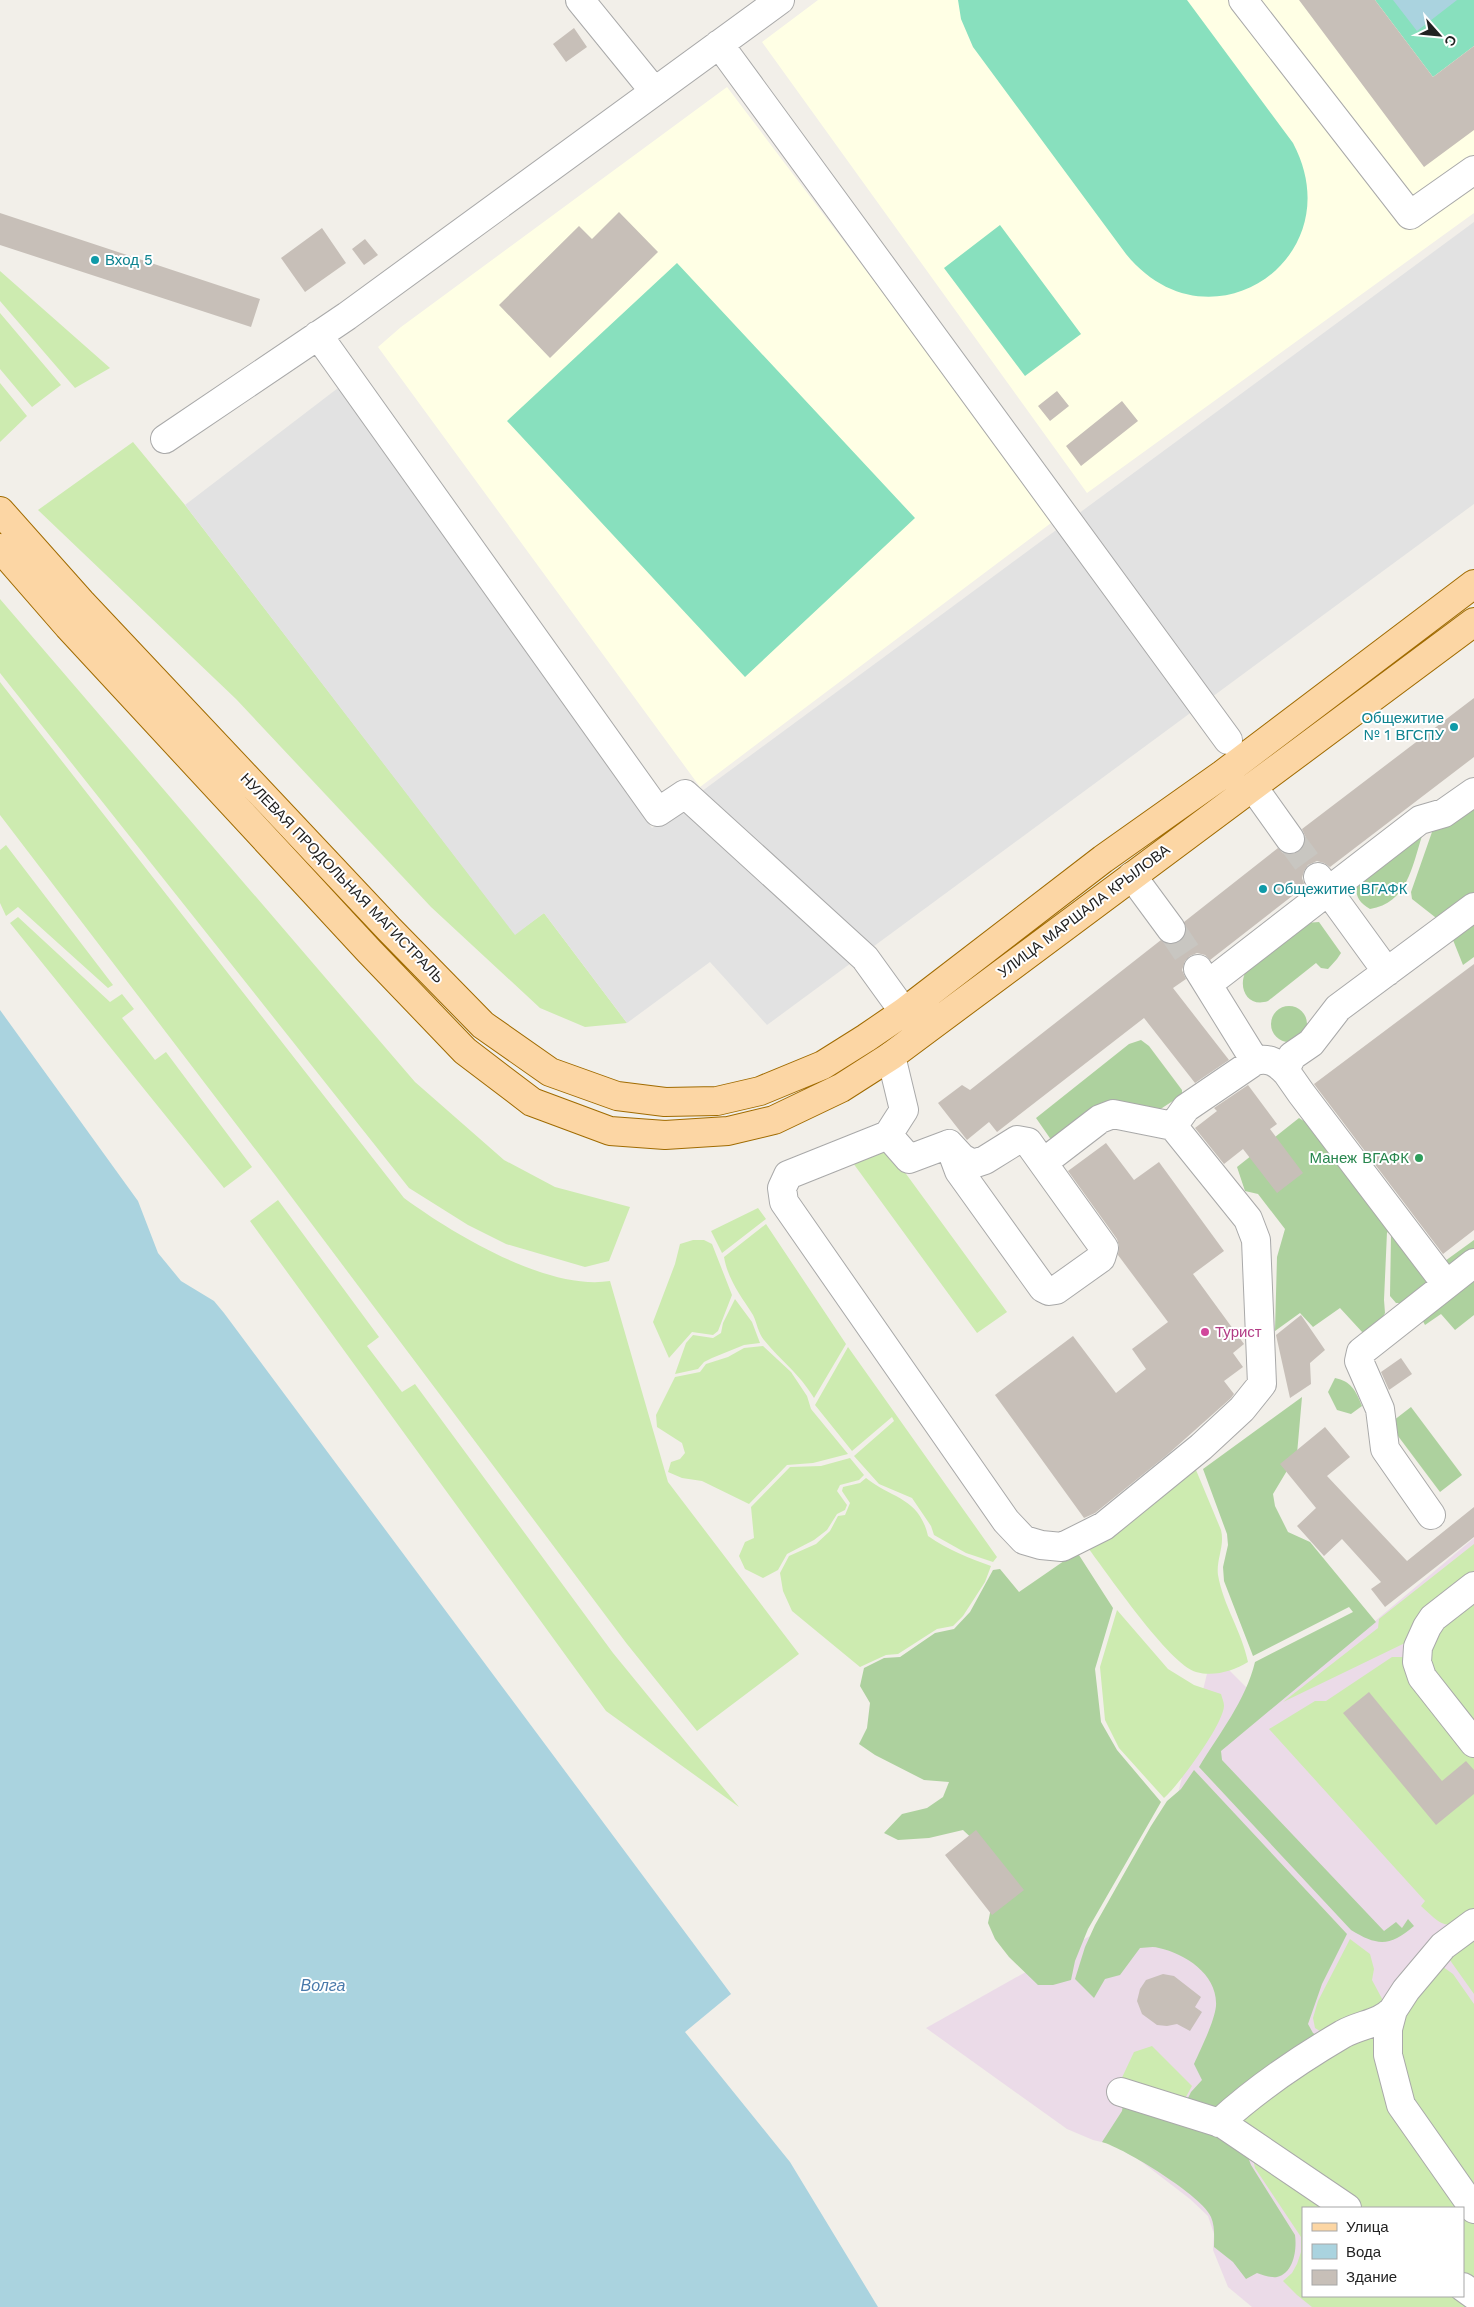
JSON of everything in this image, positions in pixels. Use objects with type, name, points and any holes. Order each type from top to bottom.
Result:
[{"type":"main road","name":"НУЛЕВАЯ ПРОДОЛЬНАЯ МАГИСТРАЛЬ","points":[[0,511],[82,602],[382,922],[483,1025],[550,1072],[617,1096],[665,1102],[717,1101],[760,1091]]},
{"type":"main road","name":"НУЛЕВАЯ ПРОДОЛЬНАЯ МАГИСТРАЛЬ","points":[[0,548],[81,640],[369,951],[465,1051],[532,1102],[610,1131],[665,1135]]},
{"type":"main road","name":"УЛИЦА МАРШАЛА КРЫЛОВА","points":[[760,1091],[823,1065],[904,1012],[1103,859],[1223,774],[1474,584]]},
{"type":"main road","name":"УЛИЦА МАРШАЛА КРЫЛОВА","points":[[665,1135],[728,1131],[774,1120],[841,1088],[891,1056],[1474,622]]},
{"type":"street","points":[[580,0],[654,91]]},
{"type":"street","points":[[165,439],[346,316],[780,0]]},
{"type":"street","points":[[1243,0],[1410,215],[1474,170]]},
{"type":"street","points":[[719,44],[1228,740]]},
{"type":"street","points":[[318,335],[658,812],[685,794],[865,958],[904,1012]]},
{"type":"street","points":[[1253,787],[1290,839]]},
{"type":"street","points":[[1255,1061],[1203,976],[1323,884],[1420,820],[1444,813],[1474,792]]},
{"type":"street","points":[[1103,859],[1096,872],[1098,880],[1104,886],[1128,879],[1170,929]]},
{"type":"street","points":[[1323,884],[1386,972]]},
{"type":"street","points":[[1287,1073],[1287,1066],[1292,1056],[1311,1043],[1338,1008],[1474,907]]},
{"type":"street","points":[[891,1056],[904,1110],[888,1135],[788,1175],[782,1188],[784,1202],[1006,1521],[1024,1540],[1041,1545],[1062,1547],[1104,1526],[1119,1514],[1215,1434],[1242,1409],[1262,1384],[1256,1240],[1248,1219],[1173,1126],[1113,1114],[1100,1119],[1044,1162]]},
{"type":"street","points":[[1173,1126],[1186,1108],[1255,1061],[1270,1060],[1287,1073],[1446,1284]]},
{"type":"street","points":[[888,1135],[909,1159],[949,1144]]},
{"type":"street","points":[[1017,1140],[1028,1142],[1104,1248],[1100,1258],[1056,1290],[1049,1291],[1043,1288],[959,1171],[949,1144],[962,1158],[973,1164],[985,1160],[1017,1140]]},
{"type":"street","points":[[1431,1515],[1385,1449],[1380,1409],[1360,1361],[1361,1352],[1474,1263]]},
{"type":"street","points":[[1474,1586],[1433,1618],[1427,1626],[1418,1647],[1417,1662],[1422,1677],[1474,1743]]},
{"type":"street","points":[[1219,2123],[1243,2101],[1342,2034],[1360,2025],[1380,2021],[1393,2010],[1427,1962],[1443,1946],[1474,1923]]},
{"type":"street","points":[[1393,2010],[1388,2029],[1388,2055],[1401,2105],[1474,2209]]},
{"type":"street","points":[[1121,2092],[1219,2123],[1345,2207]]},
{"type":"shaded area","points":[[818,0],[1474,0],[1474,213],[1087,493],[762,42]]},
{"type":"shaded area","points":[[727,87],[1055,520],[700,787],[378,347],[401,327]]},
{"type":"shaded area","points":[[1474,222],[1474,504],[767,1025],[710,962],[627,1023],[544,913],[515,935],[185,505],[338,388],[652,828]]},
{"type":"shaded area","points":[[1474,1538],[1474,2307],[1252,2307],[1228,2287],[1213,2250],[1214,2234],[1208,2216],[1190,2199],[1134,2156],[1114,2145],[1093,2140],[1067,2129],[926,2028],[1152,1901],[1212,1653],[1269,1710]]},
{"type":"green space","points":[[958,0],[1187,0],[1293,143],[1307,185],[1304,223],[1289,256],[1264,280],[1231,294],[1196,296],[1160,283],[1126,254],[973,47],[961,19]]},
{"type":"green space","points":[[1375,0],[1474,0],[1474,46],[1433,77]]},
{"type":"green space","points":[[1000,225],[1081,334],[1025,376],[944,268]]},
{"type":"green space","points":[[677,263],[915,518],[745,677],[507,421]]},
{"type":"green space","points":[[0,271],[110,368],[75,388],[0,301]]},
{"type":"green space","points":[[0,313],[61,385],[32,407],[0,369]]},
{"type":"green space","points":[[0,383],[27,416],[0,442]]},
{"type":"green space","points":[[133,442],[185,505],[515,934],[544,913],[627,1023],[585,1027],[540,1008],[431,907],[236,699],[38,510]]},
{"type":"green space","points":[[0,599],[415,1082],[504,1160],[555,1187],[630,1207],[609,1261],[585,1267],[506,1244],[468,1225],[409,1188],[0,673]]},
{"type":"green space","points":[[0,682],[404,1198],[474,1243],[530,1269],[585,1282],[610,1281],[668,1482],[799,1654],[697,1731],[627,1644],[275,1175],[0,815]]},
{"type":"green space","points":[[1474,799],[1474,897],[1440,921],[1412,899],[1411,892],[1432,832]]},
{"type":"green space","points":[[1422,836],[1411,871],[1400,891],[1382,905],[1370,909],[1364,905],[1359,900],[1356,886]]},
{"type":"green space","points":[[6,845],[113,985],[108,988],[18,907],[6,916],[0,903],[0,850]]},
{"type":"green space","points":[[18,917],[110,1002],[122,994],[134,1009],[122,1018],[155,1060],[166,1052],[252,1167],[224,1188],[10,923]]},
{"type":"green space","points":[[1474,917],[1474,957],[1463,965],[1451,935]]},
{"type":"green space","points":[[1319,922],[1341,953],[1337,959],[1328,969],[1321,968],[1316,963],[1268,1001],[1255,1002],[1250,999],[1246,995],[1243,984],[1246,971],[1305,923]]},
{"type":"green space","points":[[1289,1006],[1301,1012],[1307,1024],[1301,1036],[1289,1042],[1277,1036],[1271,1024],[1277,1012]]},
{"type":"green space","points":[[1141,1040],[1149,1046],[1182,1090],[1182,1095],[1159,1110],[1054,1144],[1036,1118],[1129,1044]]},
{"type":"green space","points":[[1299,1118],[1312,1126],[1431,1284],[1408,1303],[1396,1303],[1390,1296],[1391,1235],[1387,1232],[1385,1313],[1378,1326],[1363,1333],[1340,1308],[1313,1327],[1300,1313],[1275,1331],[1277,1257],[1285,1229],[1258,1194],[1245,1191],[1237,1167]]},
{"type":"green space","points":[[882,1141],[1007,1312],[977,1333],[853,1163]]},
{"type":"green space","points":[[278,1200],[379,1337],[367,1346],[402,1392],[415,1384],[613,1653],[739,1807],[606,1711],[250,1221]]},
{"type":"green space","points":[[758,1208],[766,1219],[722,1253],[711,1231]]},
{"type":"green space","points":[[766,1224],[846,1344],[814,1398],[802,1381],[762,1337],[753,1315],[736,1288],[726,1265],[724,1257]]},
{"type":"green space","points":[[693,1240],[704,1240],[712,1244],[732,1295],[718,1331],[713,1335],[692,1332],[669,1358],[653,1322],[675,1264],[680,1244]]},
{"type":"green space","points":[[1474,1240],[1474,1250],[1450,1268],[1445,1261]]},
{"type":"green space","points":[[1474,1270],[1474,1315],[1455,1330],[1441,1314],[1425,1325],[1418,1312]]},
{"type":"green space","points":[[735,1299],[752,1322],[760,1343],[744,1345],[704,1362],[698,1369],[675,1374],[686,1343],[693,1335],[713,1338],[721,1333],[723,1323]]},
{"type":"green space","points":[[763,1346],[791,1372],[807,1396],[811,1409],[848,1454],[813,1463],[787,1465],[749,1504],[702,1481],[682,1478],[668,1472],[671,1462],[680,1459],[685,1453],[682,1443],[657,1427],[656,1415],[675,1377],[700,1372],[706,1364],[728,1357],[744,1348]]},
{"type":"green space","points":[[848,1347],[997,1557],[993,1562],[966,1553],[934,1535],[931,1526],[912,1498],[879,1484],[854,1456],[894,1421],[892,1417],[852,1451],[815,1405]]},
{"type":"green space","points":[[1335,1378],[1349,1384],[1360,1401],[1362,1406],[1351,1414],[1337,1410],[1328,1392]]},
{"type":"green space","points":[[1302,1397],[1297,1454],[1273,1494],[1275,1506],[1288,1532],[1310,1542],[1376,1622],[1221,1751],[1222,1760],[1384,1931],[1396,1922],[1402,1928],[1408,1919],[1414,1926],[1398,1938],[1390,1941],[1383,1942],[1368,1939],[1351,1930],[1199,1767],[1239,1703],[1255,1662],[1353,1612],[1349,1607],[1253,1656],[1224,1581],[1223,1567],[1228,1545],[1227,1534],[1203,1469]]},
{"type":"green space","points":[[1411,1407],[1462,1475],[1440,1492],[1389,1424]]},
{"type":"green space","points":[[850,1458],[864,1475],[859,1480],[840,1485],[837,1491],[847,1505],[845,1510],[837,1514],[827,1530],[814,1540],[787,1554],[778,1570],[763,1578],[745,1569],[739,1556],[745,1542],[754,1538],[751,1507],[790,1467],[821,1466]]},
{"type":"green space","points":[[1196,1470],[1221,1530],[1222,1542],[1218,1563],[1220,1586],[1248,1662],[1230,1670],[1210,1674],[1196,1672],[1184,1665],[1171,1653],[1139,1617],[1088,1548]]},
{"type":"green space","points":[[866,1478],[911,1506],[924,1523],[928,1536],[951,1550],[991,1566],[985,1582],[963,1616],[953,1626],[937,1629],[898,1654],[886,1655],[860,1667],[792,1611],[783,1591],[780,1573],[789,1556],[816,1544],[830,1531],[838,1516],[845,1515],[850,1503],[842,1491],[843,1487],[860,1483]]},
{"type":"green space","points":[[1474,1544],[1474,1576],[1405,1643],[1283,1702],[1378,1628],[1379,1619]]},
{"type":"green space","points":[[1077,1552],[1113,1608],[1095,1669],[1101,1722],[1117,1750],[1161,1802],[1088,1929],[1075,1961],[1071,1980],[1053,1985],[1038,1985],[1009,1957],[995,1939],[988,1923],[993,1898],[981,1847],[963,1830],[929,1838],[898,1840],[884,1833],[902,1814],[927,1808],[943,1797],[949,1782],[924,1780],[875,1755],[859,1744],[867,1728],[870,1703],[860,1686],[864,1668],[884,1658],[900,1657],[935,1633],[954,1629],[970,1612],[993,1570],[1000,1569],[1019,1592]]},
{"type":"green space","points":[[1474,1596],[1474,1726],[1428,1668],[1434,1634]]},
{"type":"green space","points":[[1117,1610],[1168,1669],[1194,1685],[1221,1694],[1224,1706],[1222,1715],[1208,1740],[1189,1769],[1164,1798],[1119,1748],[1105,1720],[1100,1667]]},
{"type":"green space","points":[[1392,1657],[1403,1657],[1409,1673],[1474,1755],[1474,1916],[1456,1923],[1445,1924],[1440,1922],[1421,1906],[1425,1901],[1269,1729],[1315,1701],[1326,1701]]},
{"type":"green space","points":[[1194,1770],[1347,1934],[1322,1984],[1308,2024],[1313,2033],[1323,2038],[1227,2107],[1207,2112],[1184,2106],[1191,2092],[1202,2080],[1194,2064],[1215,2013],[1215,1995],[1212,1985],[1206,1976],[1180,1955],[1154,1947],[1140,1948],[1120,1975],[1105,1979],[1094,1998],[1075,1979],[1085,1947],[1095,1925],[1151,1826],[1167,1801],[1181,1789]]},
{"type":"green space","points":[[1474,1936],[1474,1994],[1447,1956]]},
{"type":"green space","points":[[1350,1939],[1370,1954],[1374,1969],[1372,1980],[1387,2008],[1328,2036],[1315,2028],[1313,2018],[1318,2001]]},
{"type":"green space","points":[[1439,1964],[1453,1974],[1474,2004],[1474,2195],[1437,2144],[1398,2074],[1397,2015]]},
{"type":"green space","points":[[1382,2027],[1452,2192],[1463,2207],[1358,2207],[1231,2121],[1242,2108]]},
{"type":"green space","points":[[1152,2046],[1192,2086],[1182,2104],[1118,2086],[1134,2052]]},
{"type":"green space","points":[[1124,2099],[1243,2144],[1251,2165],[1295,2235],[1293,2260],[1291,2266],[1283,2275],[1270,2277],[1257,2273],[1246,2279],[1233,2262],[1214,2247],[1214,2228],[1211,2217],[1205,2208],[1162,2174],[1127,2153],[1102,2142],[1122,2111]]},
{"type":"green space","points":[[1253,2159],[1332,2207],[1302,2207],[1302,2297],[1460,2297],[1474,2307],[1312,2307],[1283,2281],[1292,2273],[1297,2264],[1301,2252],[1301,2237],[1255,2168]]},
{"type":"green space","points":[[1464,2209],[1474,2223],[1474,2287],[1464,2280]]},
{"type":"water","points":[[1393,0],[1457,0],[1417,31]]},
{"type":"water","name":"Волга","points":[[0,1010],[138,1201],[158,1253],[181,1281],[214,1301],[224,1313],[731,1994],[685,2032],[790,2162],[878,2307],[0,2307]]},
{"type":"building","points":[[1299,0],[1375,0],[1433,77],[1474,46],[1474,130],[1424,167]]},
{"type":"building","points":[[574,28],[587,47],[566,62],[553,44]]},
{"type":"building","points":[[619,212],[658,252],[550,358],[499,305],[579,226],[592,239]]},
{"type":"building","name":"Вход 5","points":[[0,213],[260,299],[251,327],[0,245]]},
{"type":"building","points":[[322,228],[346,263],[305,292],[281,258]]},
{"type":"building","points":[[365,239],[378,255],[364,265],[352,249]]},
{"type":"building","points":[[1057,391],[1069,406],[1050,421],[1038,406]]},
{"type":"building","points":[[1122,401],[1138,421],[1081,466],[1066,446]]},
{"type":"building","name":"Общежитие ВГАФК","points":[[1474,698],[1474,757],[1330,867],[1317,861],[1308,865],[1302,878],[1305,886],[1210,960],[1205,955],[1197,953],[1185,961],[1182,970],[1186,979],[1173,988],[1229,1060],[1195,1083],[1144,1018],[997,1132],[989,1122],[967,1140],[938,1103],[962,1085],[970,1090],[1161,940],[1172,945],[1181,941],[1185,935],[1184,922],[1278,848],[1283,853],[1291,855],[1299,851],[1304,846],[1306,838],[1302,829]]},
{"type":"building","name":"Манеж ВГАФК","points":[[1474,964],[1474,1230],[1443,1254],[1314,1084]]},
{"type":"building","points":[[1248,1085],[1277,1124],[1270,1129],[1303,1173],[1277,1193],[1243,1149],[1224,1164],[1195,1128],[1217,1111],[1214,1108]]},
{"type":"building","name":"Турист","points":[[1106,1143],[1134,1180],[1159,1162],[1224,1251],[1193,1274],[1244,1344],[1233,1353],[1243,1367],[1224,1381],[1234,1394],[1231,1398],[1167,1455],[1095,1513],[1084,1518],[995,1395],[1073,1336],[1116,1393],[1146,1369],[1132,1349],[1168,1322],[1118,1255],[1119,1246],[1117,1239],[1068,1171]]},
{"type":"building","points":[[1301,1315],[1325,1350],[1310,1363],[1311,1384],[1290,1398],[1276,1335]]},
{"type":"building","points":[[1401,1358],[1412,1374],[1389,1390],[1381,1372]]},
{"type":"building","points":[[1325,1427],[1350,1457],[1327,1476],[1407,1561],[1474,1507],[1474,1537],[1385,1607],[1371,1589],[1381,1582],[1342,1539],[1324,1556],[1297,1526],[1316,1508],[1280,1464]]},
{"type":"building","points":[[1369,1692],[1442,1781],[1466,1761],[1474,1770],[1474,1794],[1436,1825],[1343,1713]]},
{"type":"building","points":[[976,1830],[1024,1890],[992,1915],[945,1855]]},
{"type":"building","points":[[1163,1974],[1174,1976],[1201,1997],[1195,2007],[1202,2012],[1190,2031],[1177,2024],[1157,2025],[1142,2014],[1137,2001],[1140,1989],[1146,1980]]},
{"type":"tunnel","points":[[1290,839],[1318,877]]},
{"type":"tunnel","points":[[1171,929],[1198,969]]},
{"type":"place","name":"Вход 5","points":[[95,260]]},
{"type":"place","name":"Общежитие № 1 ВГСПУ","points":[[1454,727]]},
{"type":"place","name":"Общежитие ВГАФК","points":[[1263,889]]},
{"type":"place","name":"Манеж ВГАФК","points":[[1419,1158]]},
{"type":"place","name":"Турист","points":[[1205,1332]]}]
